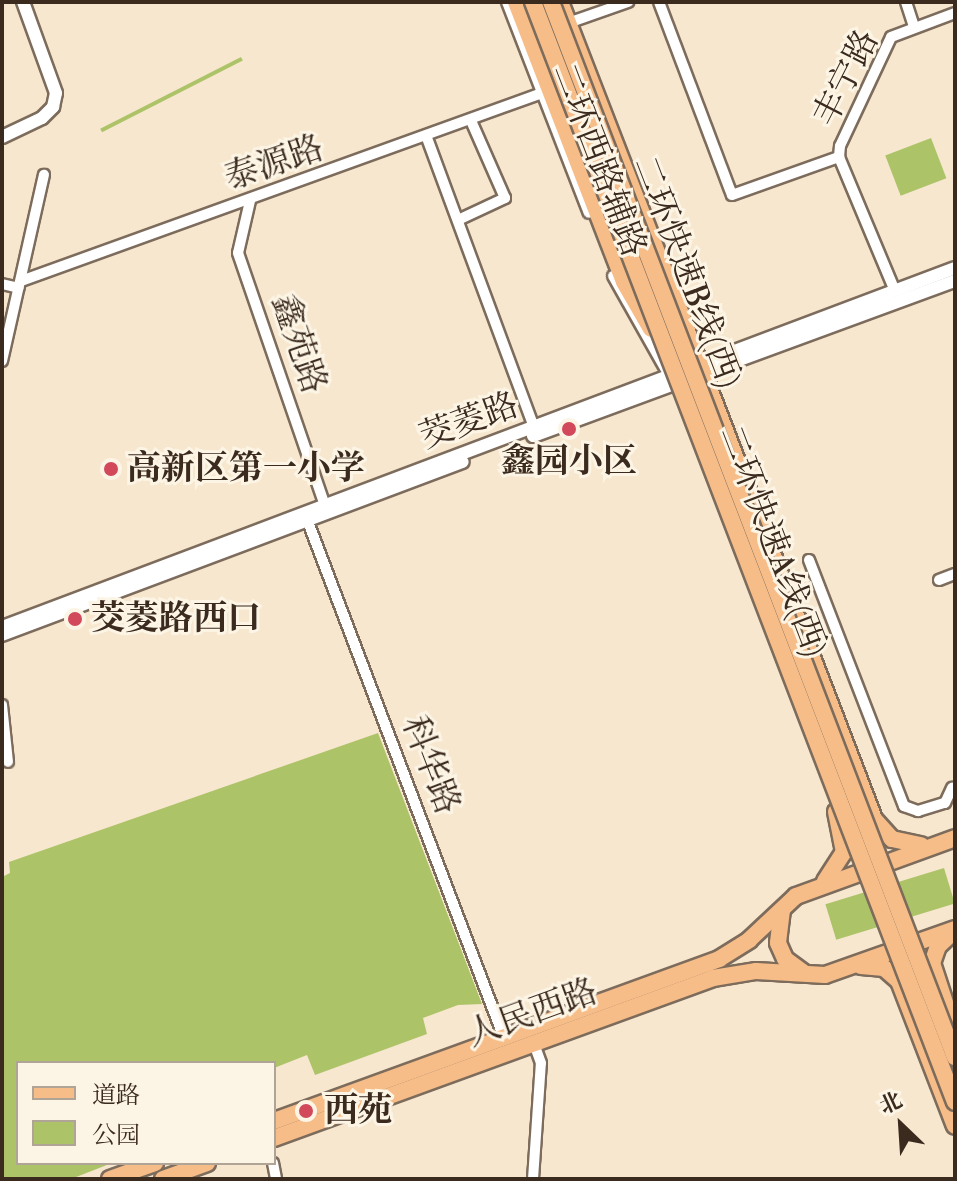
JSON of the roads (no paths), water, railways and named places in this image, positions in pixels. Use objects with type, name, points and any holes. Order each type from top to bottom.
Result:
[{"type":"main road","points":[[516,2],[628,290],[651,329],[687,375],[884,833],[912,845],[949,839]]},
{"type":"main road","points":[[525,2],[651,329]]},
{"type":"main road","name":"二环快速A线(西)","points":[[533,2],[955,1102]]},
{"type":"main road","name":"二环快速B线(西)","points":[[551,2],[955,1057]]},
{"type":"main road","points":[[560,2],[682,318],[687,375],[845,847],[833,874],[806,891]]},
{"type":"main road","points":[[687,375],[700,409]]},
{"type":"main road","points":[[816,761],[827,770],[838,769],[847,760],[847,749]]},
{"type":"main road","name":"人民西路","points":[[276,1120],[719,959],[749,940],[788,902],[806,891],[949,839]]},
{"type":"main road","points":[[788,902],[779,917],[778,943],[791,965],[815,976]]},
{"type":"main road","points":[[952,1026],[932,963],[938,946],[955,930]]},
{"type":"main road","name":"人民西路","points":[[276,1137],[722,975],[756,971],[815,976],[836,972],[955,930]]},
{"type":"main road","points":[[836,972],[870,965],[888,970],[902,986],[955,1126]]},
{"type":"main road","points":[[919,1030],[921,1017],[930,1010],[952,1026]]},
{"type":"main road","points":[[110,1179],[149,1165]]},
{"type":"main road","points":[[163,1179],[202,1165]]},
{"type":"street","points":[[2,137],[42,118],[53,107],[56,93],[23,2]]},
{"type":"street","name":"二环西路辅路","points":[[507,2],[620,293],[687,375]]},
{"type":"street","points":[[568,23],[628,2]]},
{"type":"street","points":[[659,2],[732,195],[839,157]]},
{"type":"street","points":[[906,2],[914,26]]},
{"type":"street","name":"丰宁路","points":[[895,291],[839,157],[891,37],[955,13]]},
{"type":"street","name":"泰源路","points":[[20,285],[472,123],[542,93]]},
{"type":"street","points":[[458,220],[505,198],[472,123]]},
{"type":"street","points":[[427,138],[534,427]]},
{"type":"street","points":[[2,361],[44,175]]},
{"type":"street","name":"鑫苑路","points":[[250,201],[238,253],[324,503]]},
{"type":"street","name":"茭菱路","points":[[2,627],[687,375],[955,268]]},
{"type":"street","name":"茭菱路","points":[[2,635],[306,516],[324,503],[955,281]]},
{"type":"street","points":[[2,284],[20,285]]},
{"type":"street","name":"科华路","points":[[306,516],[504,1038]]},
{"type":"street","points":[[809,560],[904,806],[918,811],[945,803],[952,788]]},
{"type":"street","points":[[939,580],[955,574]]},
{"type":"street","points":[[2,705],[8,762]]},
{"type":"street","points":[[945,803],[951,816]]},
{"type":"street","points":[[533,1179],[541,1063],[534,1044]]},
{"type":"place","name":"鑫园小区","points":[[569,429]]},
{"type":"place","name":"高新区第一小学","points":[[111,469]]},
{"type":"place","name":"茭菱路西口","points":[[75,619]]},
{"type":"place","name":"西苑","points":[[306,1111]]}]
